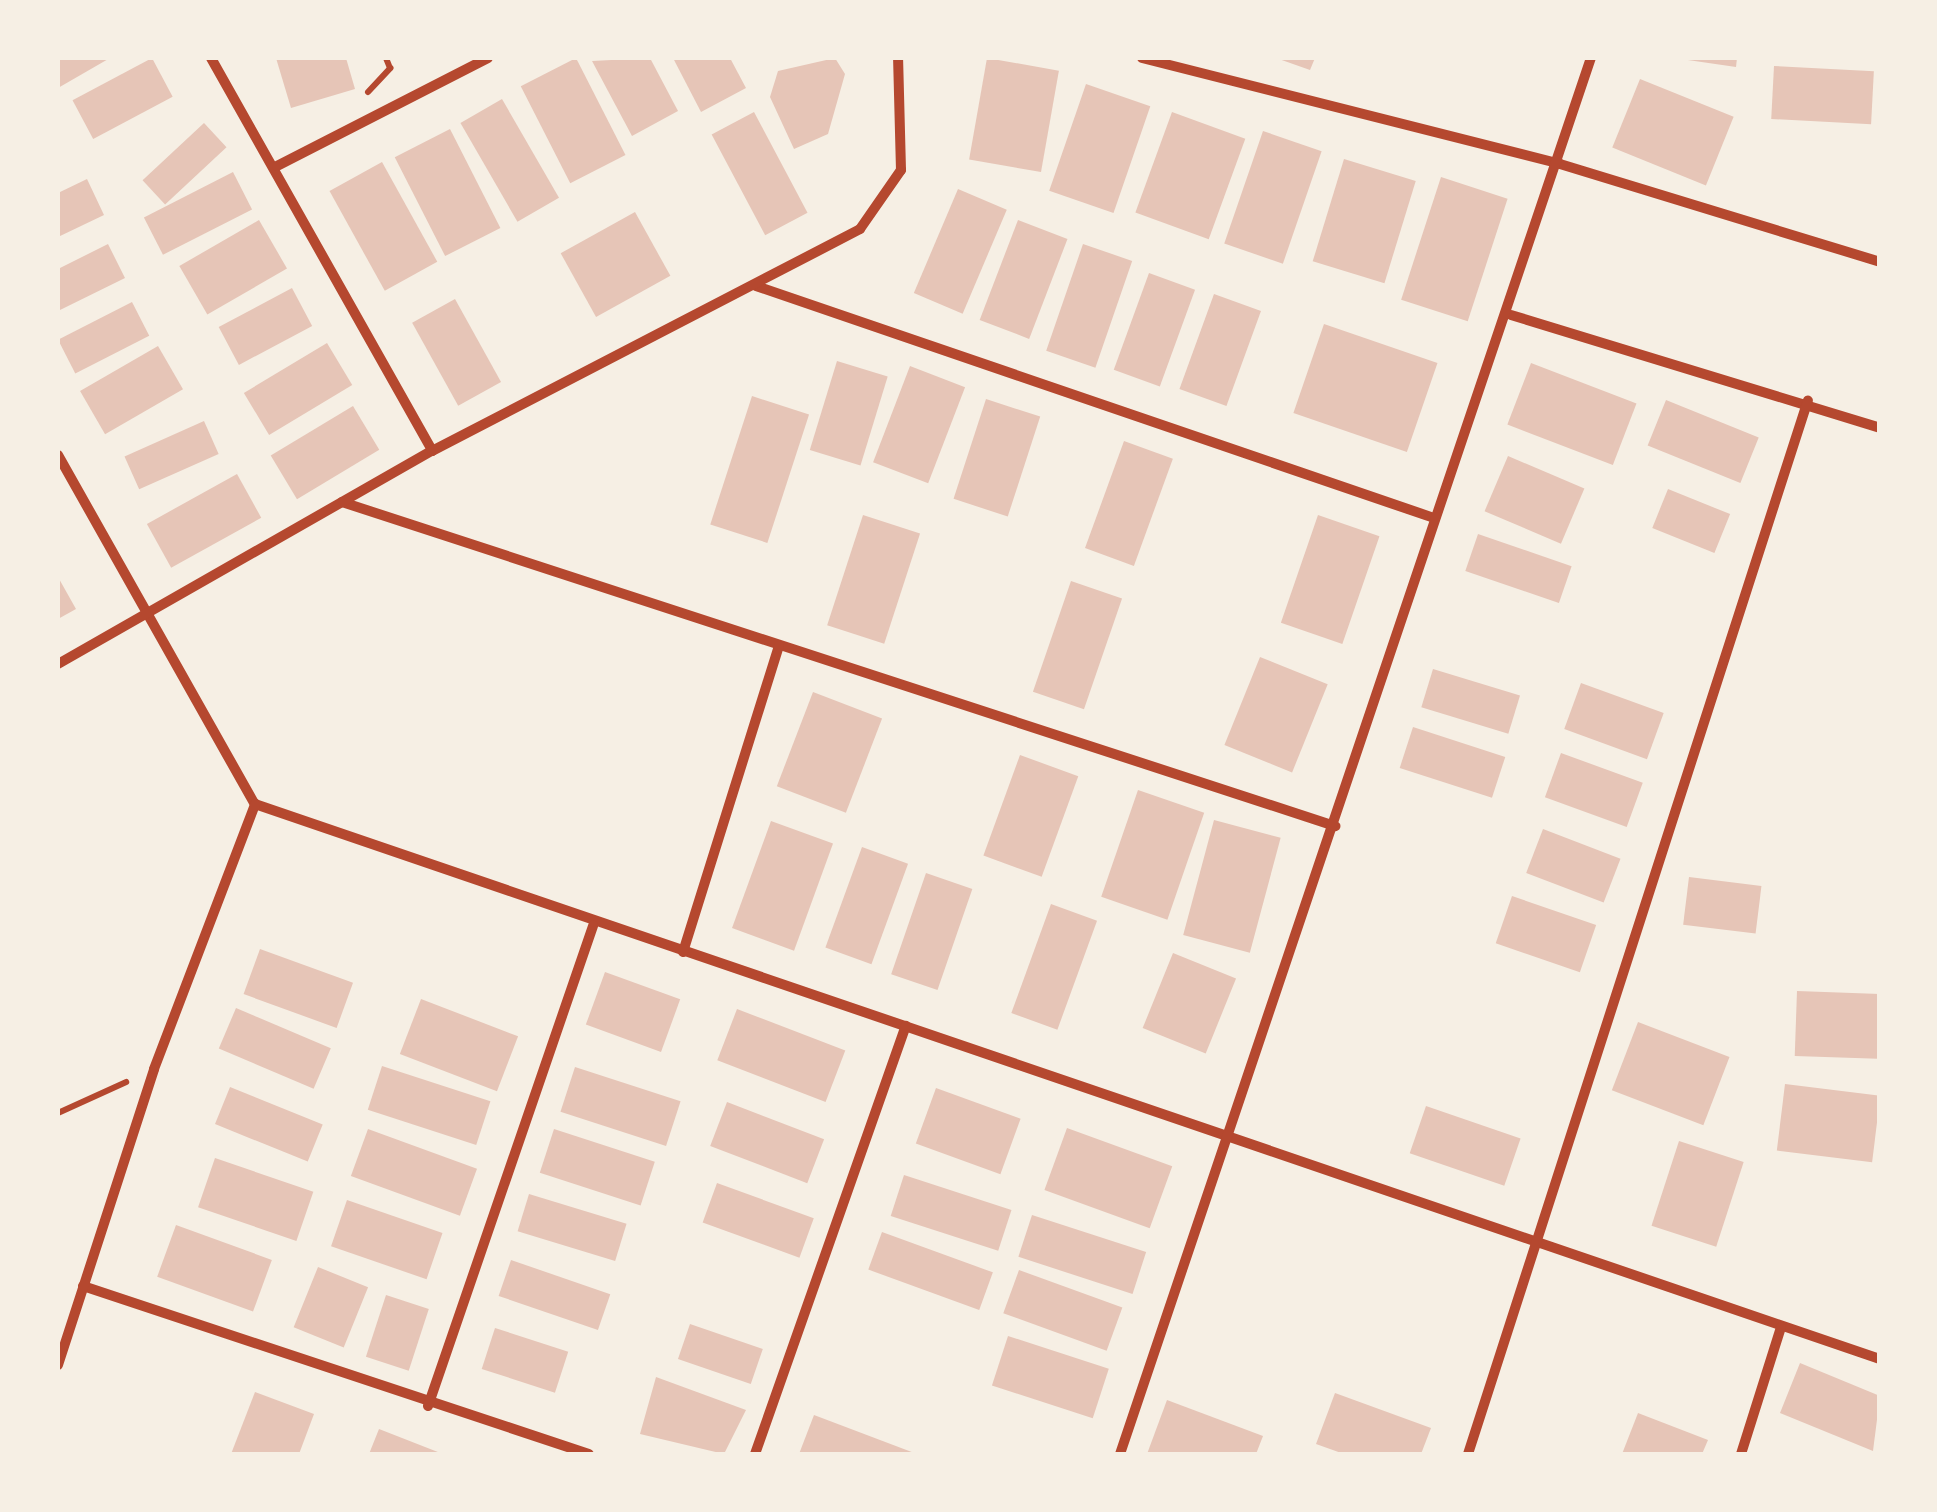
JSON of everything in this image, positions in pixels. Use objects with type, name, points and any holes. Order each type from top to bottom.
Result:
[{"type":"street","points":[[211,58],[277,166],[432,451]]},
{"type":"street","points":[[277,166],[488,58]]},
{"type":"street","points":[[58,664],[432,451],[832,247],[883,205],[901,170],[898,58]]},
{"type":"street","points":[[1142,58],[1560,164],[1880,262]]},
{"type":"street","points":[[1120,1454],[1231,1140],[1434,518],[1510,315],[1592,58]]},
{"type":"street","points":[[756,286],[1434,518]]},
{"type":"street","points":[[1510,315],[1808,400],[1880,428]]},
{"type":"street","points":[[1468,1454],[1532,1239],[1808,400]]},
{"type":"street","points":[[58,455],[255,804],[593,926],[906,1026],[1880,1359]]},
{"type":"street","points":[[342,502],[1335,826]]},
{"type":"street","points":[[683,952],[779,646]]},
{"type":"street","points":[[58,1365],[154,1069],[255,804]]},
{"type":"street","points":[[428,1406],[593,926]]},
{"type":"street","points":[[755,1454],[906,1026]]},
{"type":"street","points":[[84,1286],[428,1406],[588,1454]]},
{"type":"street","points":[[1741,1454],[1781,1327]]},
{"type":"path","points":[[58,1112],[154,1069]]},
{"type":"building","points":[[58,58],[110,58],[58,88]]},
{"type":"building","points":[[152,58],[173,97],[93,139],[73,100]]},
{"type":"building","points":[[276,58],[346,58],[355,89],[291,108]]},
{"type":"building","points":[[576,58],[625,155],[570,183],[521,86]]},
{"type":"building","points":[[650,58],[678,111],[632,136],[592,61]]},
{"type":"building","points":[[673,58],[730,58],[746,88],[701,112]]},
{"type":"building","points":[[835,58],[845,74],[828,134],[794,149],[770,97],[778,71]]},
{"type":"building","points":[[987,58],[1059,71],[1041,172],[969,159]]},
{"type":"building","points":[[1276,58],[1315,58],[1310,70]]},
{"type":"building","points":[[1674,58],[1737,58],[1736,67]]},
{"type":"building","points":[[1774,66],[1874,71],[1871,124],[1771,119]]},
{"type":"building","points":[[1640,79],[1734,117],[1706,185],[1612,148]]},
{"type":"building","points":[[1086,84],[1150,106],[1114,213],[1049,191]]},
{"type":"building","points":[[502,99],[559,198],[517,222],[460,123]]},
{"type":"building","points":[[754,112],[808,213],[765,235],[712,135]]},
{"type":"building","points":[[1172,112],[1245,139],[1209,239],[1135,213]]},
{"type":"building","points":[[204,123],[227,147],[165,204],[143,180]]},
{"type":"building","points":[[450,129],[500,228],[445,256],[395,157]]},
{"type":"building","points":[[1263,131],[1322,151],[1283,264],[1224,244]]},
{"type":"building","points":[[1344,159],[1416,181],[1384,283],[1313,261]]},
{"type":"building","points":[[382,162],[437,262],[385,291],[330,191]]},
{"type":"building","points":[[233,172],[252,209],[163,255],[144,217]]},
{"type":"building","points":[[1441,177],[1508,199],[1468,321],[1401,300]]},
{"type":"building","points":[[87,179],[104,215],[58,237],[58,193]]},
{"type":"building","points":[[958,189],[1007,210],[963,314],[914,293]]},
{"type":"building","points":[[635,212],[670,276],[596,317],[561,253]]},
{"type":"building","points":[[259,220],[287,268],[207,314],[179,266]]},
{"type":"building","points":[[1018,220],[1067,239],[1029,339],[980,320]]},
{"type":"building","points":[[108,244],[125,278],[58,311],[58,269]]},
{"type":"building","points":[[1083,244],[1132,261],[1095,368],[1046,351]]},
{"type":"building","points":[[1149,273],[1195,290],[1160,387],[1114,370]]},
{"type":"building","points":[[292,288],[312,326],[239,365],[219,327]]},
{"type":"building","points":[[1214,294],[1261,311],[1226,406],[1179,389]]},
{"type":"building","points":[[455,299],[501,382],[458,406],[412,323]]},
{"type":"building","points":[[132,302],[149,336],[75,374],[58,340]]},
{"type":"building","points":[[1324,324],[1437,363],[1407,452],[1293,413]]},
{"type":"building","points":[[327,343],[352,385],[269,435],[244,393]]},
{"type":"building","points":[[158,346],[183,389],[105,434],[80,391]]},
{"type":"building","points":[[837,361],[888,376],[860,465],[810,450]]},
{"type":"building","points":[[1531,363],[1636,403],[1613,465],[1507,425]]},
{"type":"building","points":[[910,366],[965,387],[928,483],[873,462]]},
{"type":"building","points":[[752,396],[809,415],[767,543],[710,524]]},
{"type":"building","points":[[986,399],[1040,417],[1008,516],[954,499]]},
{"type":"building","points":[[1666,400],[1759,437],[1740,483],[1648,445]]},
{"type":"building","points":[[353,406],[379,450],[297,499],[271,455]]},
{"type":"building","points":[[204,421],[219,454],[139,489],[125,456]]},
{"type":"building","points":[[1124,441],[1173,459],[1134,566],[1085,548]]},
{"type":"building","points":[[1508,456],[1584,488],[1561,544],[1485,511]]},
{"type":"building","points":[[237,474],[261,518],[171,568],[147,524]]},
{"type":"building","points":[[1668,489],[1730,514],[1714,553],[1652,528]]},
{"type":"building","points":[[863,515],[920,534],[884,644],[827,625]]},
{"type":"building","points":[[1318,515],[1379,536],[1342,644],[1281,623]]},
{"type":"building","points":[[1478,534],[1572,566],[1559,603],[1465,571]]},
{"type":"building","points":[[58,577],[76,609],[58,619]]},
{"type":"building","points":[[1071,581],[1122,599],[1084,709],[1033,692]]},
{"type":"building","points":[[1260,657],[1328,684],[1292,772],[1224,745]]},
{"type":"building","points":[[1433,669],[1520,696],[1508,734],[1421,707]]},
{"type":"building","points":[[1581,683],[1664,713],[1647,759],[1564,729]]},
{"type":"building","points":[[813,692],[882,719],[846,813],[777,786]]},
{"type":"building","points":[[1413,727],[1505,757],[1492,798],[1400,768]]},
{"type":"building","points":[[1561,753],[1643,783],[1627,827],[1545,797]]},
{"type":"building","points":[[1020,755],[1078,776],[1042,877],[983,856]]},
{"type":"building","points":[[1138,790],[1204,813],[1167,920],[1101,897]]},
{"type":"building","points":[[1214,820],[1281,838],[1250,953],[1183,935]]},
{"type":"building","points":[[771,821],[833,844],[794,951],[732,928]]},
{"type":"building","points":[[1543,829],[1620,859],[1604,903],[1526,873]]},
{"type":"building","points":[[862,847],[908,864],[871,964],[825,948]]},
{"type":"building","points":[[926,873],[972,889],[937,990],[891,974]]},
{"type":"building","points":[[1689,877],[1761,886],[1756,934],[1683,925]]},
{"type":"building","points":[[1512,896],[1596,925],[1580,972],[1496,943]]},
{"type":"building","points":[[1051,904],[1097,921],[1057,1030],[1011,1013]]},
{"type":"building","points":[[260,949],[353,983],[337,1028],[244,994]]},
{"type":"building","points":[[1173,953],[1236,978],[1206,1054],[1143,1028]]},
{"type":"building","points":[[605,972],[680,999],[661,1052],[586,1025]]},
{"type":"building","points":[[1797,991],[1880,994],[1878,1059],[1795,1056]]},
{"type":"building","points":[[421,999],[518,1036],[497,1091],[400,1054]]},
{"type":"building","points":[[236,1008],[331,1048],[314,1089],[219,1049]]},
{"type":"building","points":[[737,1009],[845,1051],[826,1102],[717,1060]]},
{"type":"building","points":[[1638,1022],[1729,1057],[1703,1125],[1612,1090]]},
{"type":"building","points":[[382,1066],[490,1101],[476,1145],[368,1110]]},
{"type":"building","points":[[575,1067],[681,1101],[666,1146],[560,1112]]},
{"type":"building","points":[[1785,1084],[1880,1096],[1872,1162],[1777,1151]]},
{"type":"building","points":[[230,1087],[323,1124],[308,1162],[215,1124]]},
{"type":"building","points":[[936,1088],[1021,1119],[1000,1174],[916,1143]]},
{"type":"building","points":[[727,1102],[824,1139],[807,1183],[710,1146]]},
{"type":"building","points":[[1426,1106],[1521,1139],[1504,1186],[1410,1153]]},
{"type":"building","points":[[1067,1128],[1172,1166],[1150,1228],[1044,1190]]},
{"type":"building","points":[[368,1129],[477,1169],[460,1216],[351,1176]]},
{"type":"building","points":[[554,1129],[655,1162],[641,1206],[540,1173]]},
{"type":"building","points":[[1679,1141],[1744,1162],[1716,1247],[1651,1226]]},
{"type":"building","points":[[215,1158],[313,1192],[296,1241],[198,1207]]},
{"type":"building","points":[[904,1175],[1011,1210],[998,1251],[891,1216]]},
{"type":"building","points":[[717,1183],[814,1218],[799,1258],[703,1222]]},
{"type":"building","points":[[529,1194],[627,1224],[615,1261],[518,1231]]},
{"type":"building","points":[[347,1200],[442,1233],[427,1279],[331,1246]]},
{"type":"building","points":[[1032,1215],[1146,1252],[1133,1294],[1018,1257]]},
{"type":"building","points":[[176,1225],[272,1260],[253,1312],[157,1277]]},
{"type":"building","points":[[882,1232],[993,1272],[979,1310],[868,1270]]},
{"type":"building","points":[[511,1260],[610,1294],[598,1330],[499,1296]]},
{"type":"building","points":[[318,1267],[368,1287],[344,1347],[294,1327]]},
{"type":"building","points":[[1019,1270],[1122,1308],[1107,1351],[1003,1313]]},
{"type":"building","points":[[386,1295],[429,1309],[409,1371],[366,1357]]},
{"type":"building","points":[[690,1324],[763,1349],[751,1384],[678,1359]]},
{"type":"building","points":[[495,1328],[568,1352],[555,1393],[482,1369]]},
{"type":"building","points":[[1008,1336],[1109,1369],[1093,1418],[992,1385]]},
{"type":"building","points":[[1800,1363],[1880,1396],[1873,1451],[1780,1413]]},
{"type":"building","points":[[656,1377],[746,1410],[724,1454],[640,1434]]},
{"type":"building","points":[[255,1392],[314,1414],[299,1454],[231,1454]]},
{"type":"building","points":[[1335,1393],[1431,1428],[1421,1454],[1344,1454],[1316,1444]]},
{"type":"building","points":[[1167,1400],[1263,1436],[1256,1454],[1147,1454]]},
{"type":"building","points":[[1638,1413],[1708,1440],[1702,1454],[1622,1454]]},
{"type":"building","points":[[814,1415],[917,1454],[799,1454]]},
{"type":"building","points":[[379,1429],[443,1454],[369,1454]]}]
